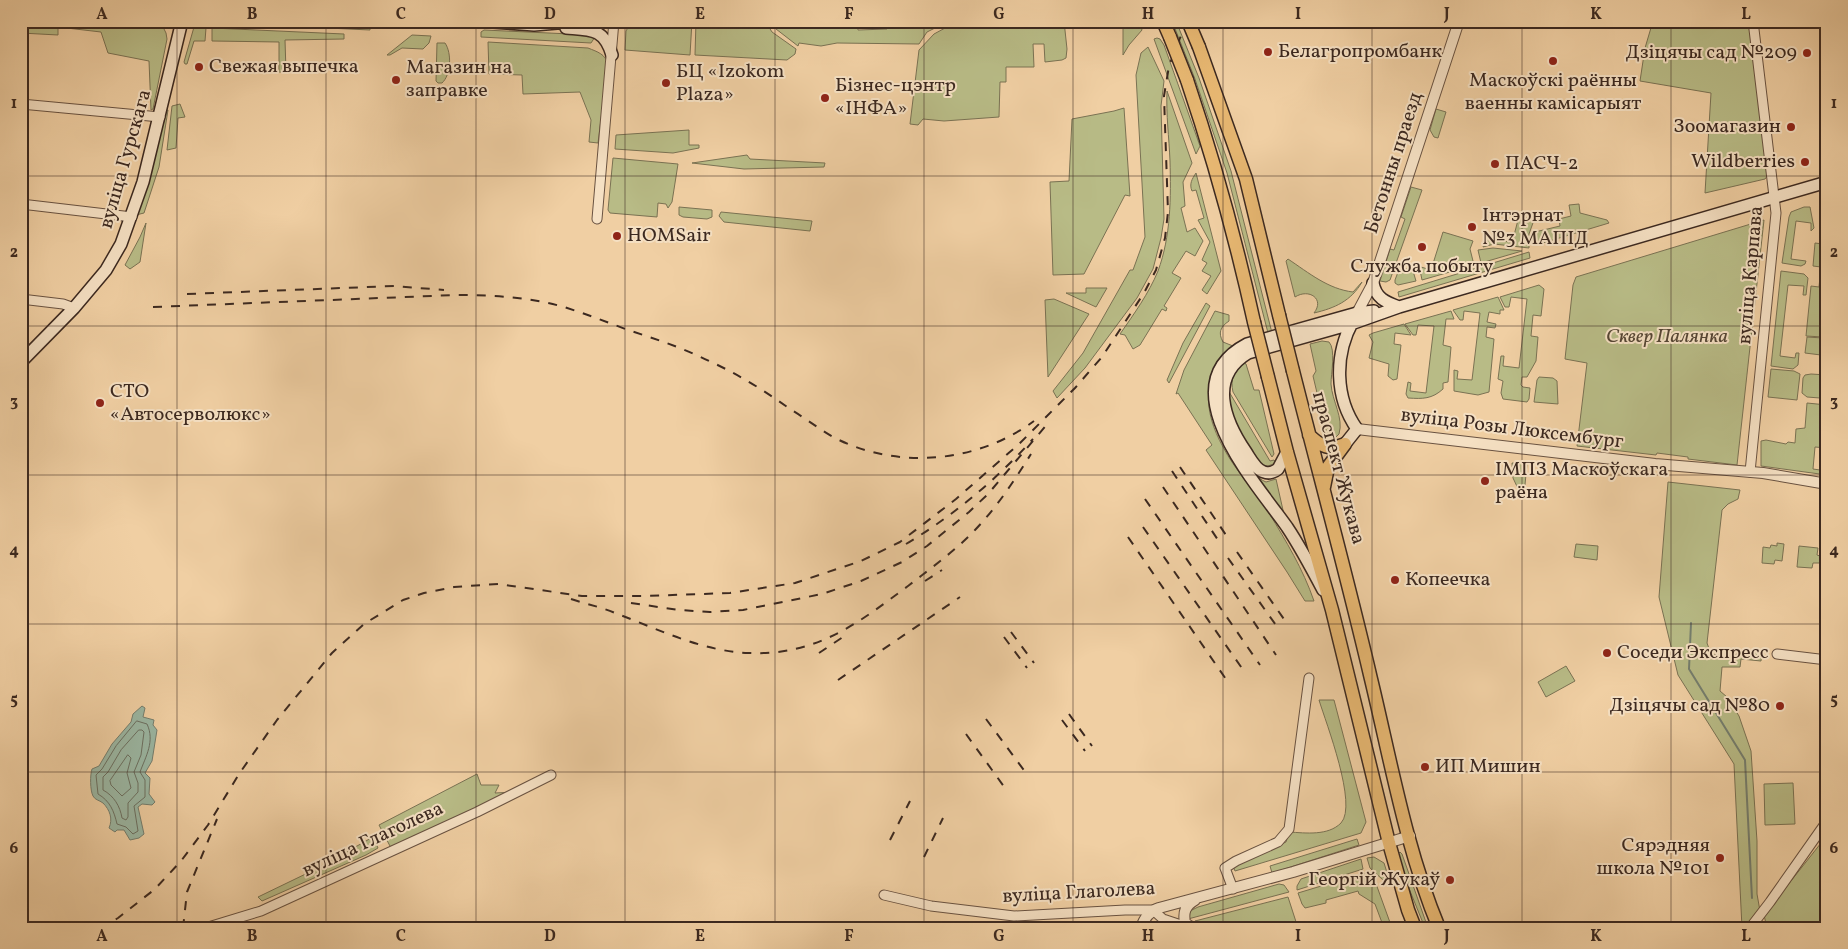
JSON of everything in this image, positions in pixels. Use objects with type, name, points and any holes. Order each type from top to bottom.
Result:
[{"type":"main road","name":"вуліца Гурскага","points":[[21,362],[74,308],[106,270],[121,244],[132,218],[143,182],[182,21]]},
{"type":"main road","points":[[479,21],[590,30],[599,34],[608,42],[612,55]]},
{"type":"main road","points":[[534,25],[580,21]]},
{"type":"main road","points":[[1163,21],[1188,85],[1221,186],[1287,452],[1332,610],[1389,843],[1415,928]]},
{"type":"main road","name":"праспект Жукава","points":[[1188,21],[1246,179],[1410,836],[1429,904],[1439,928]]},
{"type":"main road","points":[[1188,85],[1211,82]]},
{"type":"main road","points":[[1287,452],[1283,462],[1274,472],[1267,473],[1258,469],[1244,450],[1229,422],[1224,398],[1225,379],[1234,362],[1248,353],[1333,330],[1399,307],[1827,182]]},
{"type":"main road","points":[[1373,283],[1378,297],[1399,307]]},
{"type":"main road","points":[[1332,610],[1305,554],[1227,439],[1216,408],[1214,393],[1217,378],[1223,363],[1234,350],[1247,344],[1358,313],[1399,307]]},
{"type":"main road","points":[[1323,492],[1328,467],[1357,430],[1351,421],[1344,403],[1339,368],[1344,339],[1358,313]]},
{"type":"main road","points":[[1339,318],[1348,320],[1351,324]]},
{"type":"main road","points":[[1333,330],[1342,334],[1344,339]]},
{"type":"main road","points":[[1309,435],[1315,441],[1326,446],[1336,448],[1345,444]]},
{"type":"street","points":[[596,220],[614,21]]},
{"type":"street","name":"Бетонны праезд","points":[[1358,313],[1373,283],[1459,21]]},
{"type":"street","name":"вуліца Карпава","points":[[1750,472],[1776,222],[1775,197],[1770,172],[1754,21]]},
{"type":"street","points":[[21,104],[160,117]]},
{"type":"street","points":[[21,204],[132,218]]},
{"type":"street","points":[[21,299],[63,304],[74,308]]},
{"type":"street","name":"вуліца Розы Люксембург","points":[[1357,430],[1750,472],[1797,478],[1807,482]]},
{"type":"street","name":"вуліца Розы Люксембург","points":[[1662,464],[1668,469],[1796,484],[1807,482],[1827,484]]},
{"type":"street","points":[[1777,654],[1827,660]]},
{"type":"street","points":[[1233,889],[1225,868],[1278,842],[1289,829],[1309,678]]},
{"type":"street","name":"вуліца Глаголева","points":[[205,928],[261,911],[477,812],[551,775]]},
{"type":"street","points":[[1750,928],[1827,821]]},
{"type":"street","name":"вуліца Глаголева","points":[[884,895],[931,906],[1014,916],[1152,910],[1233,889],[1410,836]]},
{"type":"street","points":[[1192,928],[1185,923],[1184,914],[1189,904],[1198,898]]},
{"type":"street","points":[[1142,928],[1152,910],[1163,919],[1192,928]]},
{"type":"green space","points":[[21,21],[160,21],[167,39],[153,109],[151,110],[149,61],[108,53],[101,32],[58,27],[58,35],[21,33]]},
{"type":"green space","points":[[264,21],[366,23],[370,30],[264,25]]},
{"type":"green space","points":[[641,21],[692,21],[690,55],[625,50],[626,31],[630,24]]},
{"type":"green space","points":[[696,21],[765,21],[772,32],[796,49],[795,54],[787,60],[695,55]]},
{"type":"green space","points":[[770,21],[857,21],[858,30],[887,29],[887,21],[949,21],[927,32],[919,44],[837,43],[821,46],[799,43],[798,46],[776,29]]},
{"type":"green space","points":[[958,21],[1064,21],[1066,58],[1045,62],[1044,44],[1033,44],[1034,67],[1006,67],[1006,82],[1000,82],[999,117],[944,121],[923,119],[918,125],[910,124],[919,50],[934,34]]},
{"type":"green space","points":[[1123,21],[1139,21],[1142,30],[1123,55]]},
{"type":"green space","points":[[1172,21],[1176,21],[1199,78],[1231,171],[1272,333],[1268,333],[1227,173],[1195,79]]},
{"type":"green space","points":[[1653,21],[1751,21],[1768,175],[1765,179],[1705,193],[1711,93],[1640,81],[1645,48]]},
{"type":"green space","points":[[194,27],[206,28],[205,41],[194,41],[187,64],[185,64],[184,62]]},
{"type":"green space","points":[[212,28],[344,34],[344,39],[285,40],[286,72],[279,72],[279,42],[212,41]]},
{"type":"green space","points":[[484,30],[592,35],[595,37],[591,43],[481,37],[481,32]]},
{"type":"green space","points":[[412,35],[431,36],[429,43],[423,49],[402,48],[387,55]]},
{"type":"green space","points":[[1157,38],[1164,45],[1200,146],[1196,154],[1154,39]]},
{"type":"green space","points":[[488,42],[588,48],[603,56],[608,64],[598,143],[589,142],[591,120],[580,92],[523,94],[522,75],[489,74]]},
{"type":"green space","points":[[437,43],[445,43],[450,58],[449,69],[442,83],[436,81]]},
{"type":"green space","points":[[1148,47],[1164,81],[1161,106],[1164,219],[1153,269],[1137,298],[1085,368],[1057,398],[1053,391],[1083,353],[1130,270],[1133,270],[1145,237],[1136,75],[1141,53]]},
{"type":"green space","points":[[1167,91],[1192,163],[1183,182],[1185,206],[1181,208],[1187,232],[1195,228],[1203,241],[1195,256],[1186,251],[1172,273],[1181,278],[1164,306],[1167,308],[1166,311],[1162,309],[1140,345],[1133,349],[1125,335],[1120,334],[1141,303],[1158,271],[1168,230],[1170,152]]},
{"type":"green space","points":[[180,104],[185,117],[178,118],[176,148],[167,150],[172,106]]},
{"type":"green space","points":[[1124,108],[1130,196],[1125,195],[1084,274],[1053,275],[1050,182],[1069,181],[1072,119]]},
{"type":"green space","points":[[1436,109],[1446,112],[1438,138],[1434,137],[1430,130]]},
{"type":"green space","points":[[166,110],[168,110],[159,167],[144,213],[136,215]]},
{"type":"green space","points":[[689,130],[689,145],[699,145],[699,148],[673,153],[615,149],[616,135]]},
{"type":"green space","points":[[747,155],[750,159],[825,163],[824,167],[744,169],[692,163]]},
{"type":"green space","points":[[613,158],[678,164],[672,202],[668,208],[666,204],[658,203],[657,217],[610,213],[608,210]]},
{"type":"green space","points":[[1196,173],[1221,271],[1207,294],[1202,290],[1211,276],[1202,271],[1207,263],[1202,260],[1210,242],[1198,220],[1204,218],[1196,190],[1192,191],[1191,188],[1191,182]]},
{"type":"green space","points":[[1411,187],[1422,190],[1390,280],[1386,282],[1380,281],[1390,249],[1394,250],[1405,219],[1401,217]]},
{"type":"green space","points":[[1579,204],[1580,213],[1607,220],[1609,223],[1536,245],[1535,232],[1560,226],[1559,219],[1571,216],[1569,205]]},
{"type":"green space","points":[[679,207],[712,210],[712,217],[707,219],[683,217],[679,215]]},
{"type":"green space","points":[[1804,207],[1810,207],[1814,228],[1811,231],[1811,223],[1796,221],[1791,259],[1806,261],[1805,264],[1801,266],[1782,263],[1789,217],[1791,212]]},
{"type":"green space","points":[[721,212],[812,221],[810,231],[724,222],[719,216]]},
{"type":"green space","points":[[1531,217],[1534,220],[1529,234],[1529,248],[1494,244],[1483,247],[1487,236],[1512,243],[1518,220]]},
{"type":"green space","name":"Сквер Палянка","points":[[1764,220],[1737,465],[1657,453],[1656,455],[1577,446],[1587,363],[1565,359],[1573,285],[1576,277]]},
{"type":"green space","points":[[146,223],[140,262],[130,269],[125,265]]},
{"type":"green space","points":[[1443,232],[1473,241],[1470,249],[1474,265],[1422,280],[1421,267],[1431,270]]},
{"type":"green space","points":[[1815,243],[1823,244],[1821,262],[1827,263],[1827,328],[1825,328],[1823,337],[1806,336],[1811,286],[1819,287],[1821,267],[1813,266]]},
{"type":"green space","points":[[1493,248],[1522,251],[1481,263],[1478,250]]},
{"type":"green space","points":[[1529,252],[1530,258],[1399,297],[1398,292]]},
{"type":"green space","points":[[1288,259],[1319,280],[1335,288],[1353,292],[1362,282],[1358,289],[1342,303],[1314,313],[1318,303],[1314,296],[1305,294],[1295,297],[1286,261]]},
{"type":"green space","points":[[1400,267],[1413,271],[1416,281],[1398,285],[1395,283]]},
{"type":"green space","points":[[1781,271],[1804,274],[1808,278],[1806,295],[1803,295],[1804,286],[1788,285],[1780,356],[1795,358],[1796,353],[1799,353],[1798,365],[1793,369],[1771,366]]},
{"type":"green space","points":[[1539,285],[1544,289],[1541,316],[1533,315],[1531,336],[1538,337],[1536,361],[1527,377],[1522,377],[1521,385],[1530,388],[1529,399],[1527,402],[1503,399],[1501,393],[1503,381],[1498,379],[1501,356],[1504,356],[1503,366],[1519,368],[1527,299],[1511,297],[1509,307],[1505,307],[1500,297]]},
{"type":"green space","points":[[1086,288],[1107,288],[1096,307],[1066,293],[1086,293]]},
{"type":"green space","points":[[1498,297],[1504,310],[1500,310],[1500,314],[1489,312],[1487,322],[1496,324],[1495,328],[1487,327],[1486,337],[1494,339],[1489,392],[1478,395],[1454,391],[1454,370],[1458,371],[1457,379],[1472,380],[1480,313],[1464,311],[1463,320],[1460,320],[1453,310]]},
{"type":"green space","points":[[1054,299],[1089,314],[1048,377],[1045,300]]},
{"type":"green space","points":[[1206,303],[1210,306],[1169,383],[1167,380],[1183,343]]},
{"type":"green space","points":[[1215,311],[1229,315],[1229,321],[1220,333],[1223,342],[1233,346],[1215,369],[1210,381],[1209,407],[1216,434],[1288,545],[1305,578],[1314,601],[1305,601],[1206,450],[1212,445],[1178,393],[1176,394],[1184,370]]},
{"type":"green space","points":[[1451,311],[1454,319],[1446,319],[1443,345],[1451,347],[1448,382],[1443,383],[1443,389],[1431,397],[1408,398],[1406,394],[1408,382],[1411,383],[1410,391],[1426,393],[1434,326],[1418,325],[1416,335],[1413,335],[1405,324]]},
{"type":"green space","points":[[1404,324],[1411,335],[1395,333],[1394,344],[1401,345],[1397,379],[1393,380],[1388,376],[1389,364],[1369,358],[1373,342],[1369,335]]},
{"type":"green space","points":[[1807,337],[1823,338],[1821,355],[1805,353]]},
{"type":"green space","points":[[1322,341],[1329,342],[1332,350],[1331,384],[1340,422],[1339,434],[1334,439],[1330,439],[1327,435],[1313,376],[1316,371],[1310,344]]},
{"type":"green space","points":[[1246,348],[1247,351],[1233,361],[1224,373],[1221,387],[1222,402],[1232,432],[1255,472],[1266,482],[1276,479],[1285,519],[1242,457],[1229,432],[1220,407],[1218,384],[1226,364]]},
{"type":"green space","points":[[1243,362],[1246,364],[1254,390],[1259,390],[1274,454],[1272,457],[1233,392],[1232,383],[1234,376]]},
{"type":"green space","points":[[1771,369],[1794,371],[1800,374],[1797,400],[1768,397]]},
{"type":"green space","points":[[1805,375],[1827,375],[1827,402],[1820,402],[1820,398],[1807,397],[1802,393],[1803,378]]},
{"type":"green space","points":[[1539,377],[1553,378],[1557,381],[1558,404],[1534,402]]},
{"type":"green space","points":[[1228,390],[1270,461],[1274,460],[1276,463],[1268,466],[1261,465],[1248,452],[1230,411]]},
{"type":"green space","points":[[1807,403],[1827,405],[1827,448],[1815,447],[1813,469],[1827,471],[1827,475],[1761,466],[1761,441],[1766,440],[1786,444],[1788,442],[1795,443],[1796,429],[1805,428]]},
{"type":"green space","points":[[1512,463],[1527,464],[1524,495],[1521,495],[1513,478]]},
{"type":"green space","points":[[1668,482],[1740,490],[1738,499],[1728,504],[1722,510],[1707,643],[1711,654],[1732,656],[1746,650],[1762,651],[1761,661],[1741,659],[1740,667],[1722,667],[1720,691],[1727,697],[1739,716],[1751,751],[1757,841],[1757,894],[1763,928],[1742,928],[1734,764],[1678,675],[1659,597]]},
{"type":"green space","points":[[1777,543],[1784,544],[1782,561],[1775,560],[1774,564],[1762,563],[1763,547],[1777,546]]},
{"type":"green space","points":[[1576,544],[1598,546],[1597,560],[1574,557]]},
{"type":"green space","points":[[1799,546],[1818,548],[1817,555],[1820,556],[1820,563],[1813,563],[1812,568],[1797,567]]},
{"type":"green space","points":[[1566,666],[1575,681],[1546,697],[1538,682]]},
{"type":"green space","points":[[1319,700],[1334,700],[1366,822],[1361,833],[1235,871],[1233,866],[1286,842],[1289,832],[1323,832],[1341,823],[1345,813],[1346,799],[1343,782],[1334,744]]},
{"type":"green space","points":[[477,774],[481,785],[499,785],[495,793],[515,792],[391,848],[379,825]]},
{"type":"green space","points":[[1793,783],[1795,824],[1765,825],[1764,784]]},
{"type":"green space","points":[[373,837],[378,848],[366,855],[262,901],[258,897],[318,868]]},
{"type":"green space","points":[[1357,839],[1359,845],[1272,873],[1270,866]]},
{"type":"green space","points":[[1821,843],[1827,848],[1827,928],[1767,928],[1764,915]]},
{"type":"green space","points":[[1400,852],[1428,928],[1425,928],[1406,881],[1398,854]]},
{"type":"green space","points":[[1374,857],[1384,863],[1389,879],[1383,880],[1370,868],[1367,858]]},
{"type":"green space","points":[[1361,859],[1363,869],[1297,890],[1301,879]]},
{"type":"green space","points":[[1366,874],[1375,881],[1392,928],[1384,928],[1375,904],[1359,894],[1358,891],[1326,900],[1326,903],[1305,908],[1302,904],[1298,893]]},
{"type":"green space","points":[[1279,884],[1284,885],[1289,892],[1188,919],[1190,911],[1198,907]]},
{"type":"green space","points":[[1288,897],[1298,928],[1219,928],[1195,921]]},
{"type":"water","points":[[142,706],[145,708],[143,717],[154,720],[153,725],[157,730],[152,761],[145,773],[150,778],[149,794],[155,802],[152,805],[142,804],[138,807],[144,834],[139,838],[130,840],[124,830],[117,830],[115,832],[109,828],[110,815],[103,803],[93,796],[91,775],[92,769],[99,766],[112,744],[131,722],[133,714]]},
{"type":"waterway","points":[[1691,623],[1689,669],[1745,760],[1752,898]]},
{"type":"railway","points":[[100,928],[118,918],[155,889],[181,861],[208,825],[239,774],[277,720],[332,653],[364,624],[403,600],[424,593],[454,587],[498,584],[582,596],[643,596],[730,593],[795,583],[861,561],[900,542],[956,499],[1019,444],[1075,388],[1102,357],[1144,293],[1156,270],[1165,238],[1168,212],[1164,96],[1169,66],[1180,38],[1190,21]]},
{"type":"railway","points":[[187,294],[394,286],[444,290]]},
{"type":"railway","points":[[153,307],[456,295],[524,299],[564,307],[689,352],[751,383],[835,438],[859,448],[885,455],[911,458],[963,453],[988,446],[1012,435],[1034,421]]},
{"type":"railway","points":[[631,603],[679,610],[710,612],[743,610],[822,594],[861,581],[902,562],[927,546],[969,512],[988,494],[1049,422]]},
{"type":"railway","points":[[906,544],[940,522],[989,483],[1033,439]]},
{"type":"railway","points":[[571,599],[713,648],[748,653],[772,653],[815,643],[853,625],[943,559],[975,530],[991,512],[1031,454]]},
{"type":"railway","points":[[1180,467],[1228,538]]},
{"type":"railway","points":[[1172,471],[1220,543]]},
{"type":"railway","points":[[1163,487],[1276,655]]},
{"type":"railway","points":[[1145,499],[1260,665]]},
{"type":"railway","points":[[1143,527],[1246,674]]},
{"type":"railway","points":[[1128,537],[1230,685]]},
{"type":"railway","points":[[1237,552],[1286,622]]},
{"type":"railway","points":[[1228,558],[1278,628]]},
{"type":"railway","points":[[925,581],[942,570]]},
{"type":"railway","points":[[838,680],[960,597]]},
{"type":"railway","points":[[1011,632],[1034,663]]},
{"type":"railway","points":[[819,653],[843,637]]},
{"type":"railway","points":[[1004,637],[1027,668]]},
{"type":"railway","points":[[1069,714],[1092,746]]},
{"type":"railway","points":[[986,719],[1026,773]]},
{"type":"railway","points":[[1062,720],[1085,751]]},
{"type":"railway","points":[[966,734],[1005,788]]},
{"type":"railway","points":[[890,840],[910,801]]},
{"type":"railway","points":[[924,857],[943,818]]},
{"type":"railway","points":[[183,928],[187,892],[217,819]]},
{"type":"place","name":"Белагропромбанк","points":[[1268,52]]},
{"type":"place","name":"Дзіцячы сад №209","points":[[1807,53]]},
{"type":"place","name":"Маскоўскі раённы ваенны камісарыят","points":[[1553,61]]},
{"type":"place","name":"Свежая выпечка","points":[[199,67]]},
{"type":"place","name":"Магазин на заправке","points":[[396,80]]},
{"type":"place","name":"БЦ «Izokom Plaza»","points":[[666,83]]},
{"type":"place","name":"Бізнес-цэнтр «ІНФА»","points":[[825,98]]},
{"type":"place","name":"Зоомагазин","points":[[1791,127]]},
{"type":"place","name":"Wildberries","points":[[1805,162]]},
{"type":"place","name":"ПАСЧ-2","points":[[1495,164]]},
{"type":"place","name":"Інтэрнат №3 МАПІД","points":[[1472,227]]},
{"type":"place","name":"HOMSair","points":[[617,236]]},
{"type":"place","name":"Служба побыту","points":[[1422,247]]},
{"type":"place","name":"СТО «Автосерволюкс»","points":[[100,403]]},
{"type":"place","name":"ІМПЗ Маскоўскага раёна","points":[[1485,481]]},
{"type":"place","name":"Копеечка","points":[[1395,580]]},
{"type":"place","name":"Соседи Экспресс","points":[[1607,653]]},
{"type":"place","name":"Дзіцячы сад №80","points":[[1780,706]]},
{"type":"place","name":"ИП Мишин","points":[[1425,767]]},
{"type":"place","name":"Сярэдняя школа №101","points":[[1720,858]]},
{"type":"place","name":"Георгій Жукаў","points":[[1450,880]]}]
